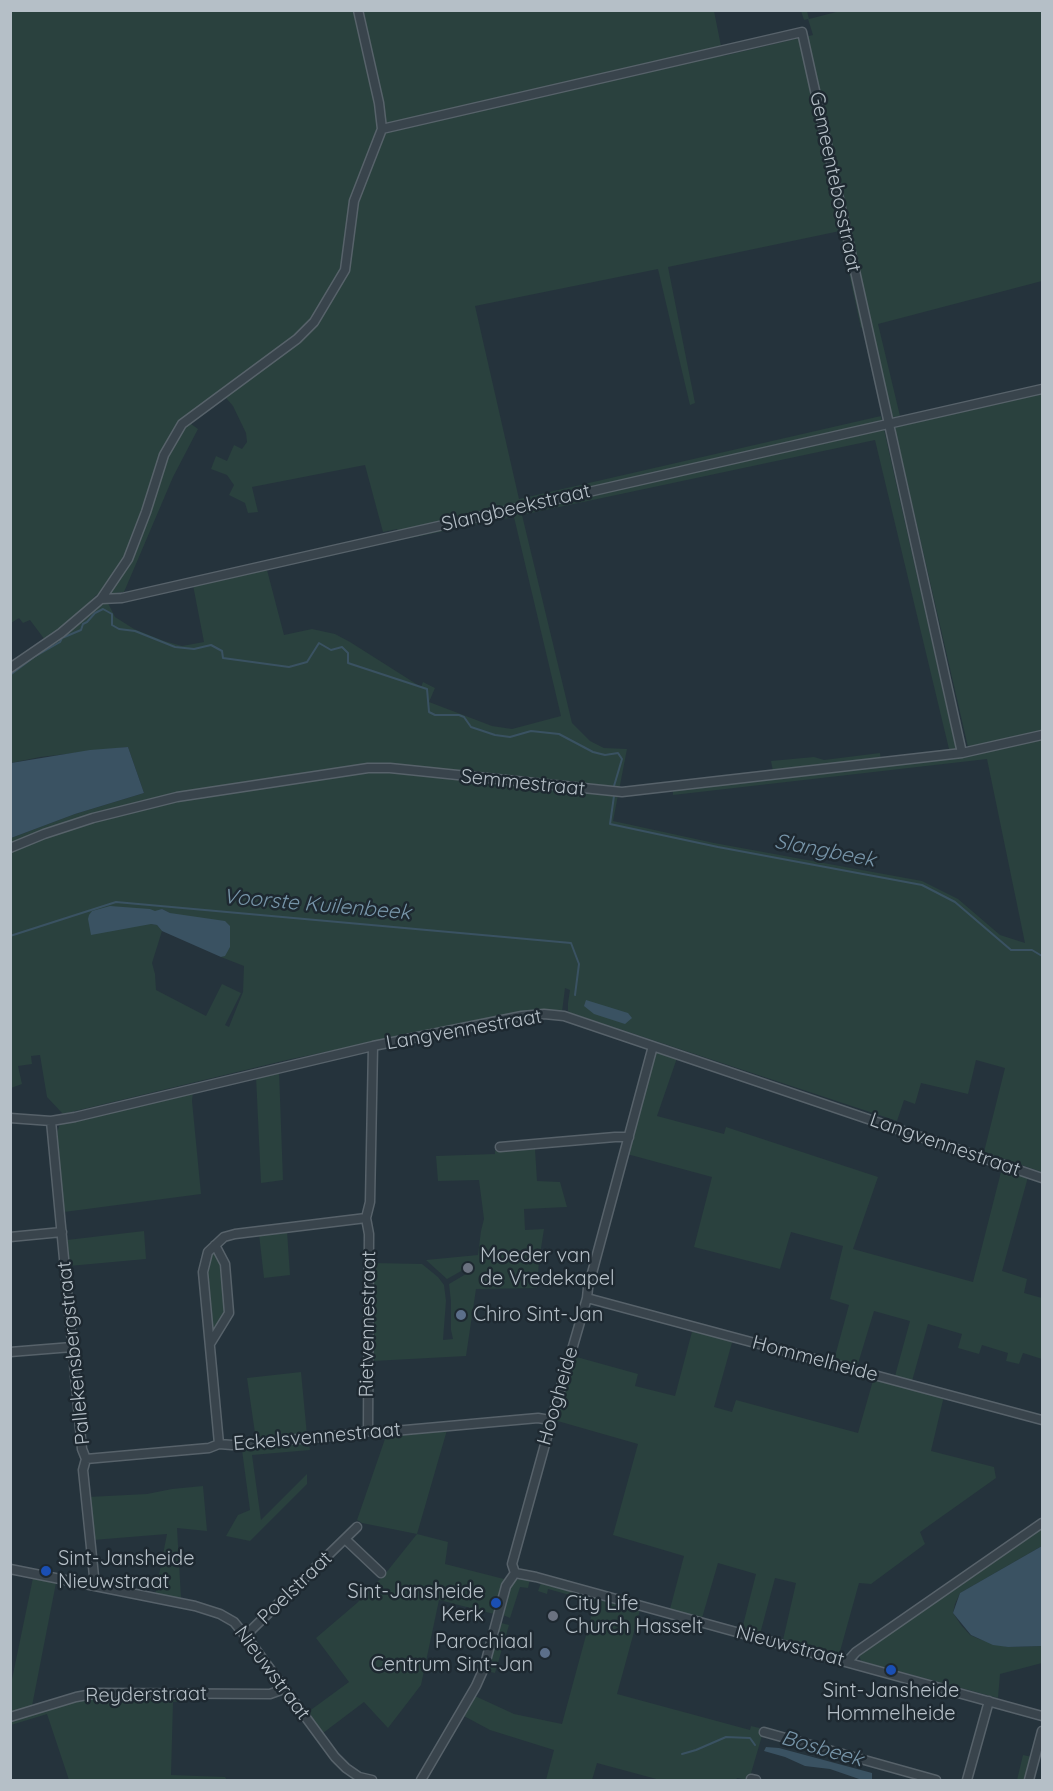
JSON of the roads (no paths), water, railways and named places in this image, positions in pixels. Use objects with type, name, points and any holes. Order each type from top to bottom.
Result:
[{"type":"street","points":[[10,668],[61,633],[101,599],[128,558],[146,512],[164,455],[182,424],[297,339],[314,322],[345,270],[354,201],[382,129],[379,102],[358,10]]},
{"type":"street","name":"Gemeentebosstraat","points":[[382,129],[802,32],[962,753]]},
{"type":"street","name":"Slangbeekstraat","points":[[101,599],[122,598],[1042,389]]},
{"type":"street","name":"Semmestraat","points":[[10,848],[93,818],[177,797],[368,768],[390,768],[622,792],[962,753],[1042,735]]},
{"type":"street","name":"Langvennestraat","points":[[10,1118],[51,1121],[75,1117],[373,1046],[522,1016],[544,1014],[564,1016],[1042,1178]]},
{"type":"street","name":"Rietvennestraat","points":[[368,1431],[369,1234],[366,1218],[370,1202],[373,1046]]},
{"type":"street","name":"Hoogheide","points":[[515,1573],[512,1564],[550,1420],[587,1298],[653,1046]]},
{"type":"street","name":"Pallekensbergstraat","points":[[51,1121],[82,1449],[86,1459],[83,1470],[95,1586]]},
{"type":"street","points":[[500,1147],[629,1137]]},
{"type":"street","points":[[219,1444],[203,1272],[208,1252],[224,1237],[236,1234],[366,1218]]},
{"type":"street","points":[[10,1237],[62,1232]]},
{"type":"street","points":[[210,1344],[229,1313],[225,1264],[215,1245]]},
{"type":"street","name":"Hommelheide","points":[[587,1298],[1042,1420]]},
{"type":"street","points":[[10,1352],[72,1347]]},
{"type":"street","name":"Eckelsvennestraat","points":[[86,1459],[368,1431],[383,1432],[538,1418],[550,1420]]},
{"type":"street","points":[[848,1662],[856,1652],[1042,1523]]},
{"type":"street","name":"Poelstraat","points":[[245,1636],[357,1527]]},
{"type":"street","name":"Poelstraat","points":[[345,1539],[381,1573]]},
{"type":"street","name":"Nieuwstraat","points":[[10,1569],[208,1609],[234,1622],[346,1768],[359,1777],[372,1780]]},
{"type":"street","points":[[421,1780],[476,1686],[506,1586],[515,1573]]},
{"type":"street","name":"Nieuwstraat","points":[[515,1573],[1042,1716]]},
{"type":"street","name":"Reyderstraat","points":[[10,1717],[76,1697],[98,1693],[270,1694],[284,1689]]},
{"type":"street","points":[[967,1780],[989,1701]]},
{"type":"street","points":[[1029,1780],[1042,1731]]},
{"type":"street","points":[[764,1732],[936,1780]]},
{"type":"water","points":[[128,747],[144,793],[75,814],[11,838],[11,763],[90,750]]},
{"type":"water","points":[[110,906],[155,911],[162,909],[170,913],[225,921],[230,926],[230,947],[225,956],[221,957],[151,924],[91,935],[89,915],[92,911]]},
{"type":"water","points":[[586,1000],[628,1013],[632,1018],[625,1024],[594,1014],[584,1006]]},
{"type":"water","points":[[1042,1546],[1042,1646],[993,1645],[971,1635],[953,1613],[960,1593]]},
{"type":"water","points":[[766,1747],[779,1748],[872,1773],[872,1780],[862,1780],[830,1769],[805,1766],[764,1751]]},
{"type":"waterway","name":"Slangbeek","points":[[10,675],[34,657],[60,642],[62,638],[81,630],[83,624],[103,609],[112,614],[112,625],[119,629],[135,631],[175,647],[194,649],[211,645],[222,651],[223,658],[289,667],[307,662],[319,643],[331,650],[342,647],[348,653],[348,663],[427,689],[429,712],[435,715],[459,715],[464,717],[471,727],[495,735],[510,737],[531,731],[559,734],[593,752],[605,755],[618,753],[622,759],[614,786]]},
{"type":"waterway","name":"Slangbeek","points":[[614,796],[610,824],[718,847],[922,885],[955,902],[1011,950],[1032,950],[1042,956]]},
{"type":"waterway","name":"Voorste Kuilenbeek","points":[[10,936],[116,902],[571,943],[579,964],[575,995]]},
{"type":"waterway","name":"Bosbeek","points":[[682,1754],[726,1737],[750,1738],[755,1745]]},
{"type":"place","name":"Moeder van de Vredekapel","points":[[468,1268]]},
{"type":"place","name":"Chiro Sint-Jan","points":[[461,1315]]},
{"type":"place","name":"Sint-Jansheide Nieuwstraat","points":[[46,1571]]},
{"type":"place","name":"Sint-Jansheide Kerk","points":[[496,1603]]},
{"type":"place","name":"City Life Church Hasselt","points":[[553,1616]]},
{"type":"place","name":"Parochiaal Centrum Sint-Jan","points":[[545,1653]]},
{"type":"place","name":"Sint-Jansheide Hommelheide","points":[[891,1670]]}]
